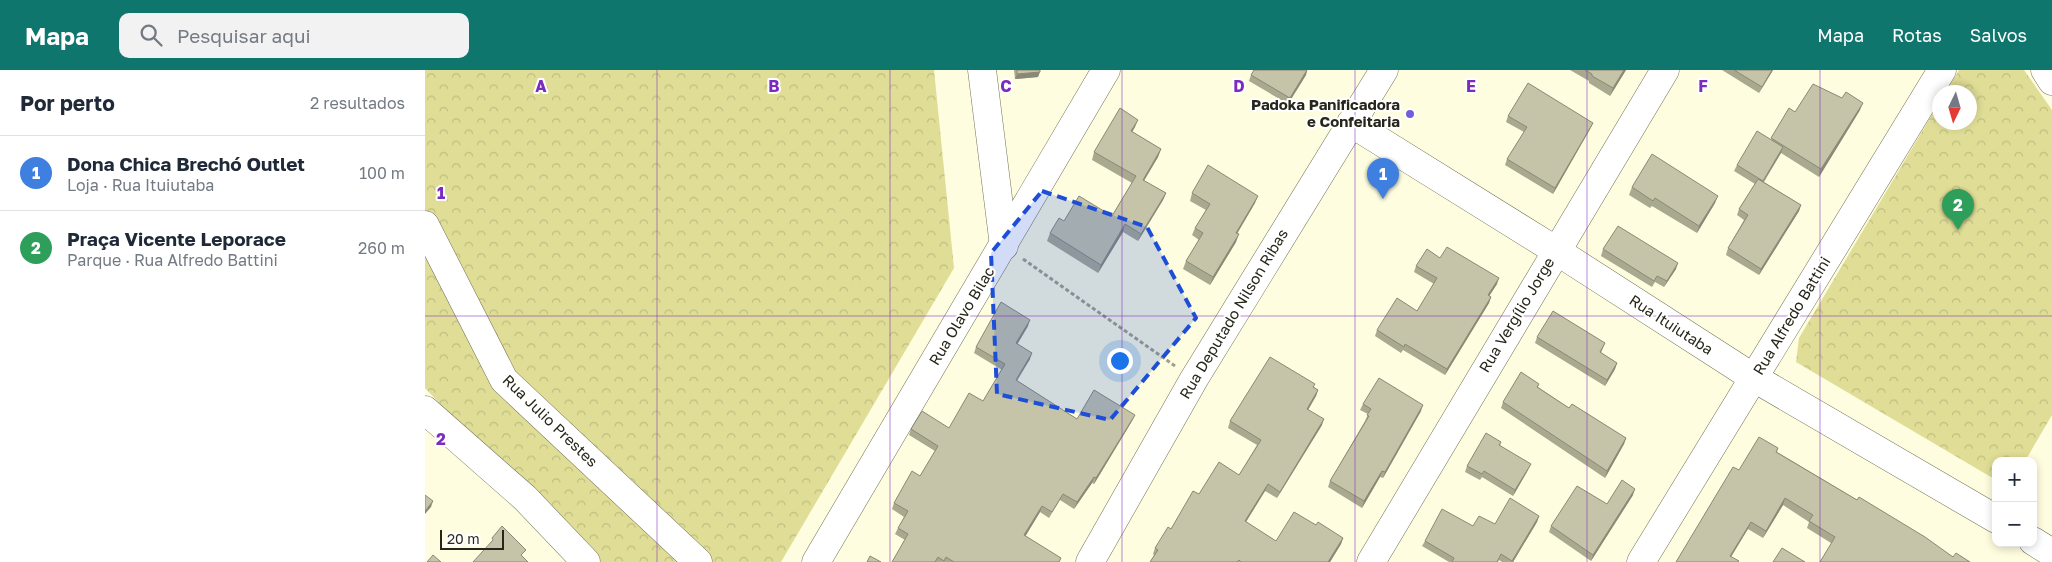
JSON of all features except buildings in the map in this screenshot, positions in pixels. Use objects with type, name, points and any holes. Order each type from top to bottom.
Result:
[{"type":"street","points":[[982,70],[1004,246]]},
{"type":"street","name":"Rua Olavo Bilac","points":[[816,562],[1106,70]]},
{"type":"street","name":"Rua Deputado Nilson Ribas","points":[[1090,562],[1194,379],[1384,70]]},
{"type":"street","name":"Rua Vergílio Jorge","points":[[1371,562],[1555,250],[1665,70]]},
{"type":"street","name":"Rua Alfredo Battini","points":[[1641,562],[1942,70]]},
{"type":"street","points":[[2045,70],[2052,81]]},
{"type":"street","name":"Rua Ituiutaba","points":[[1351,123],[1555,250],[1754,378],[1992,516]]},
{"type":"street","name":"Rua Julio Prestes","points":[[425,225],[504,380],[698,562]]},
{"type":"street","points":[[425,410],[525,498],[586,562]]},
{"type":"street","points":[[2037,544],[2052,553]]},
{"type":"path","points":[[1004,246],[1194,379]]},
{"type":"highlighted area","points":[[1042,191],[1147,227],[1196,318],[1110,420],[997,394],[991,253]]},
{"type":"green space","points":[[425,70],[934,70],[954,268],[781,562],[590,562],[425,388]]},
{"type":"green space","points":[[1959,70],[2024,70],[2052,110],[2052,415],[2027,457],[1992,457],[1992,478],[1796,362],[1799,338],[1932,115],[1932,130],[1977,130],[1977,85],[1950,85]]},
{"type":"place","name":"Padoka Panificadora e Confeitaria","points":[[1410,114]]},
{"type":"place","name":"Dona Chica Brechó Outlet","points":[[1383,199]]},
{"type":"place","name":"Praça Vicente Leporace","points":[[1958,230]]}]
